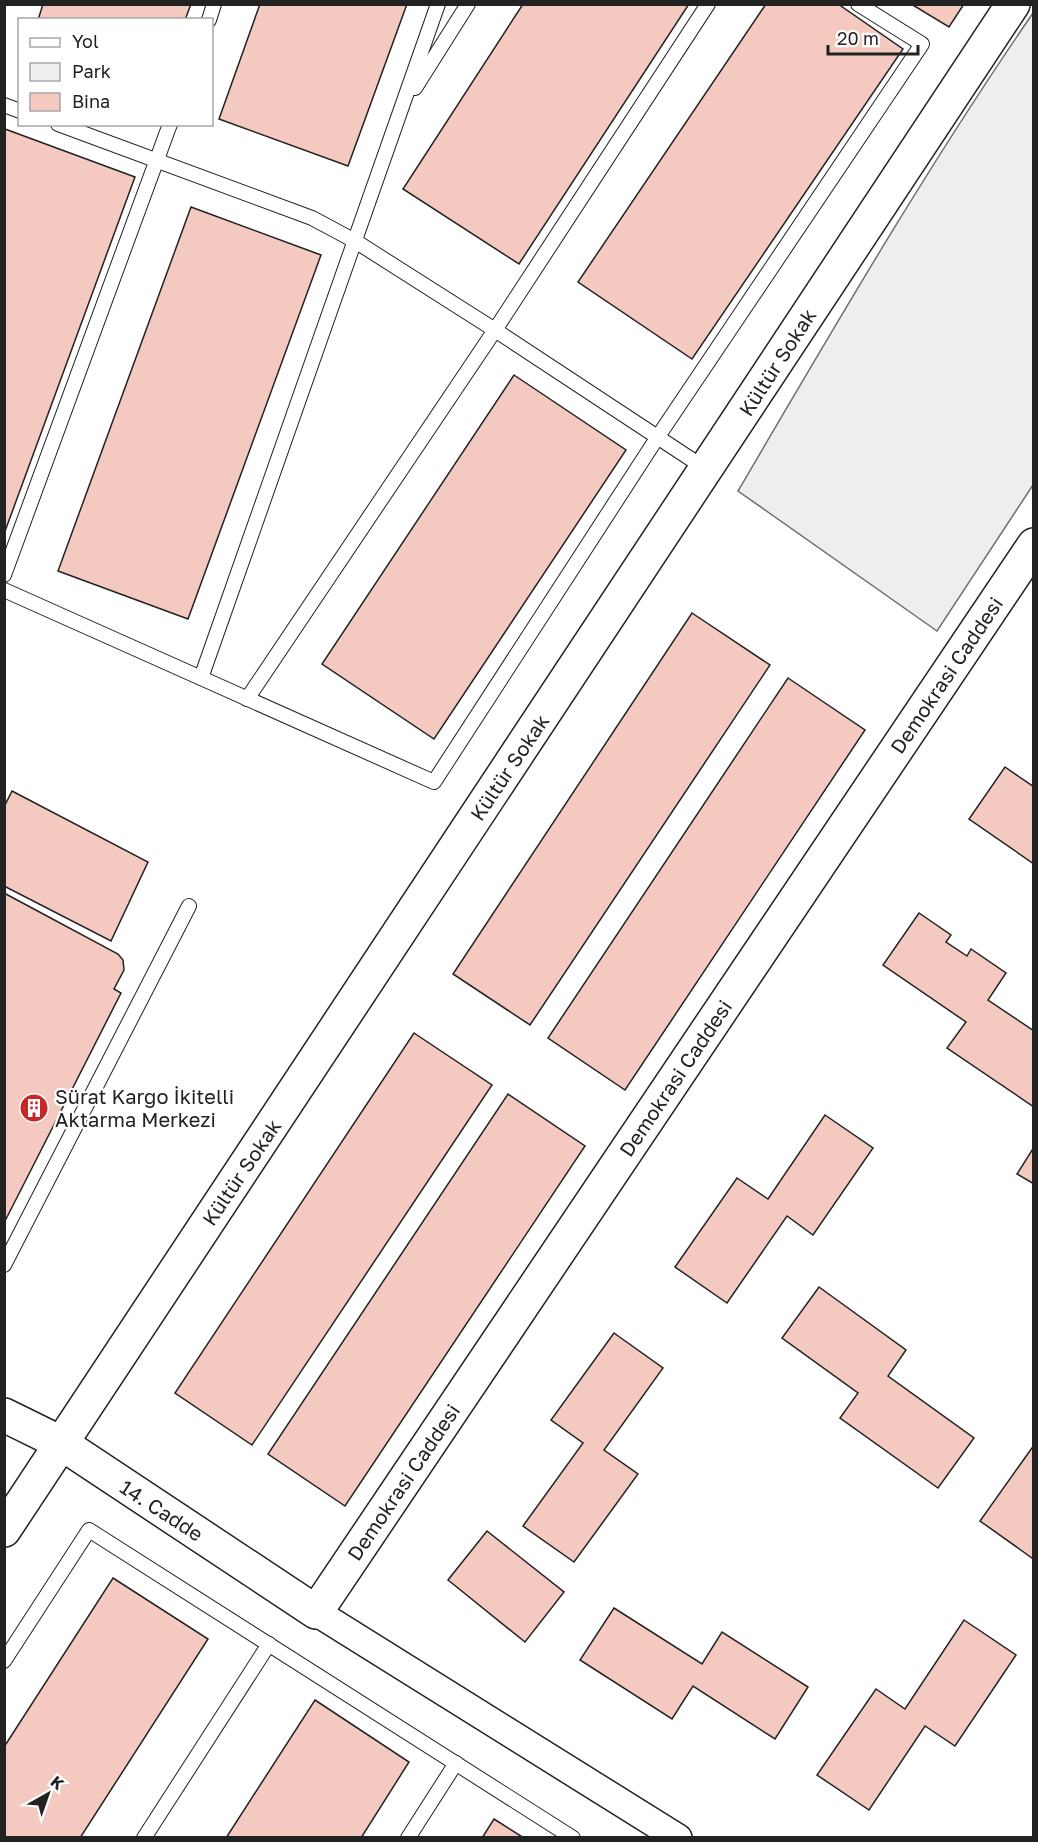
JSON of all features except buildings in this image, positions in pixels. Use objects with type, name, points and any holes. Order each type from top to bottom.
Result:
[{"type":"street","name":"Kültür Sokak","points":[[4,1530],[1013,4]]},
{"type":"street","name":"Demokrasi Caddesi","points":[[316,1612],[1034,545]]},
{"type":"street","name":"14. Cadde","points":[[4,1415],[61,1443],[316,1612]]},
{"type":"street","points":[[316,1612],[678,1838]]},
{"type":"lane","points":[[201,678],[438,4]]},
{"type":"lane","points":[[402,108],[468,4]]},
{"type":"lane","points":[[247,699],[495,330],[708,4]]},
{"type":"lane","points":[[4,590],[434,782],[657,438],[922,44],[858,4]]},
{"type":"lane","points":[[63,126],[312,218],[355,241],[495,330],[706,469]]},
{"type":"lane","points":[[4,575],[169,126]]},
{"type":"lane","points":[[4,1264],[189,906]]},
{"type":"lane","points":[[4,1661],[89,1530],[573,1838]]},
{"type":"lane","points":[[144,1838],[269,1644]]},
{"type":"lane","points":[[408,1838],[456,1763]]},
{"type":"green space","points":[[1033,13],[1033,485],[937,631],[738,491],[918,189]]},
{"type":"place","name":"Sürat Kargo İkitelli Aktarma Merkezi","points":[[34,1108]]}]
